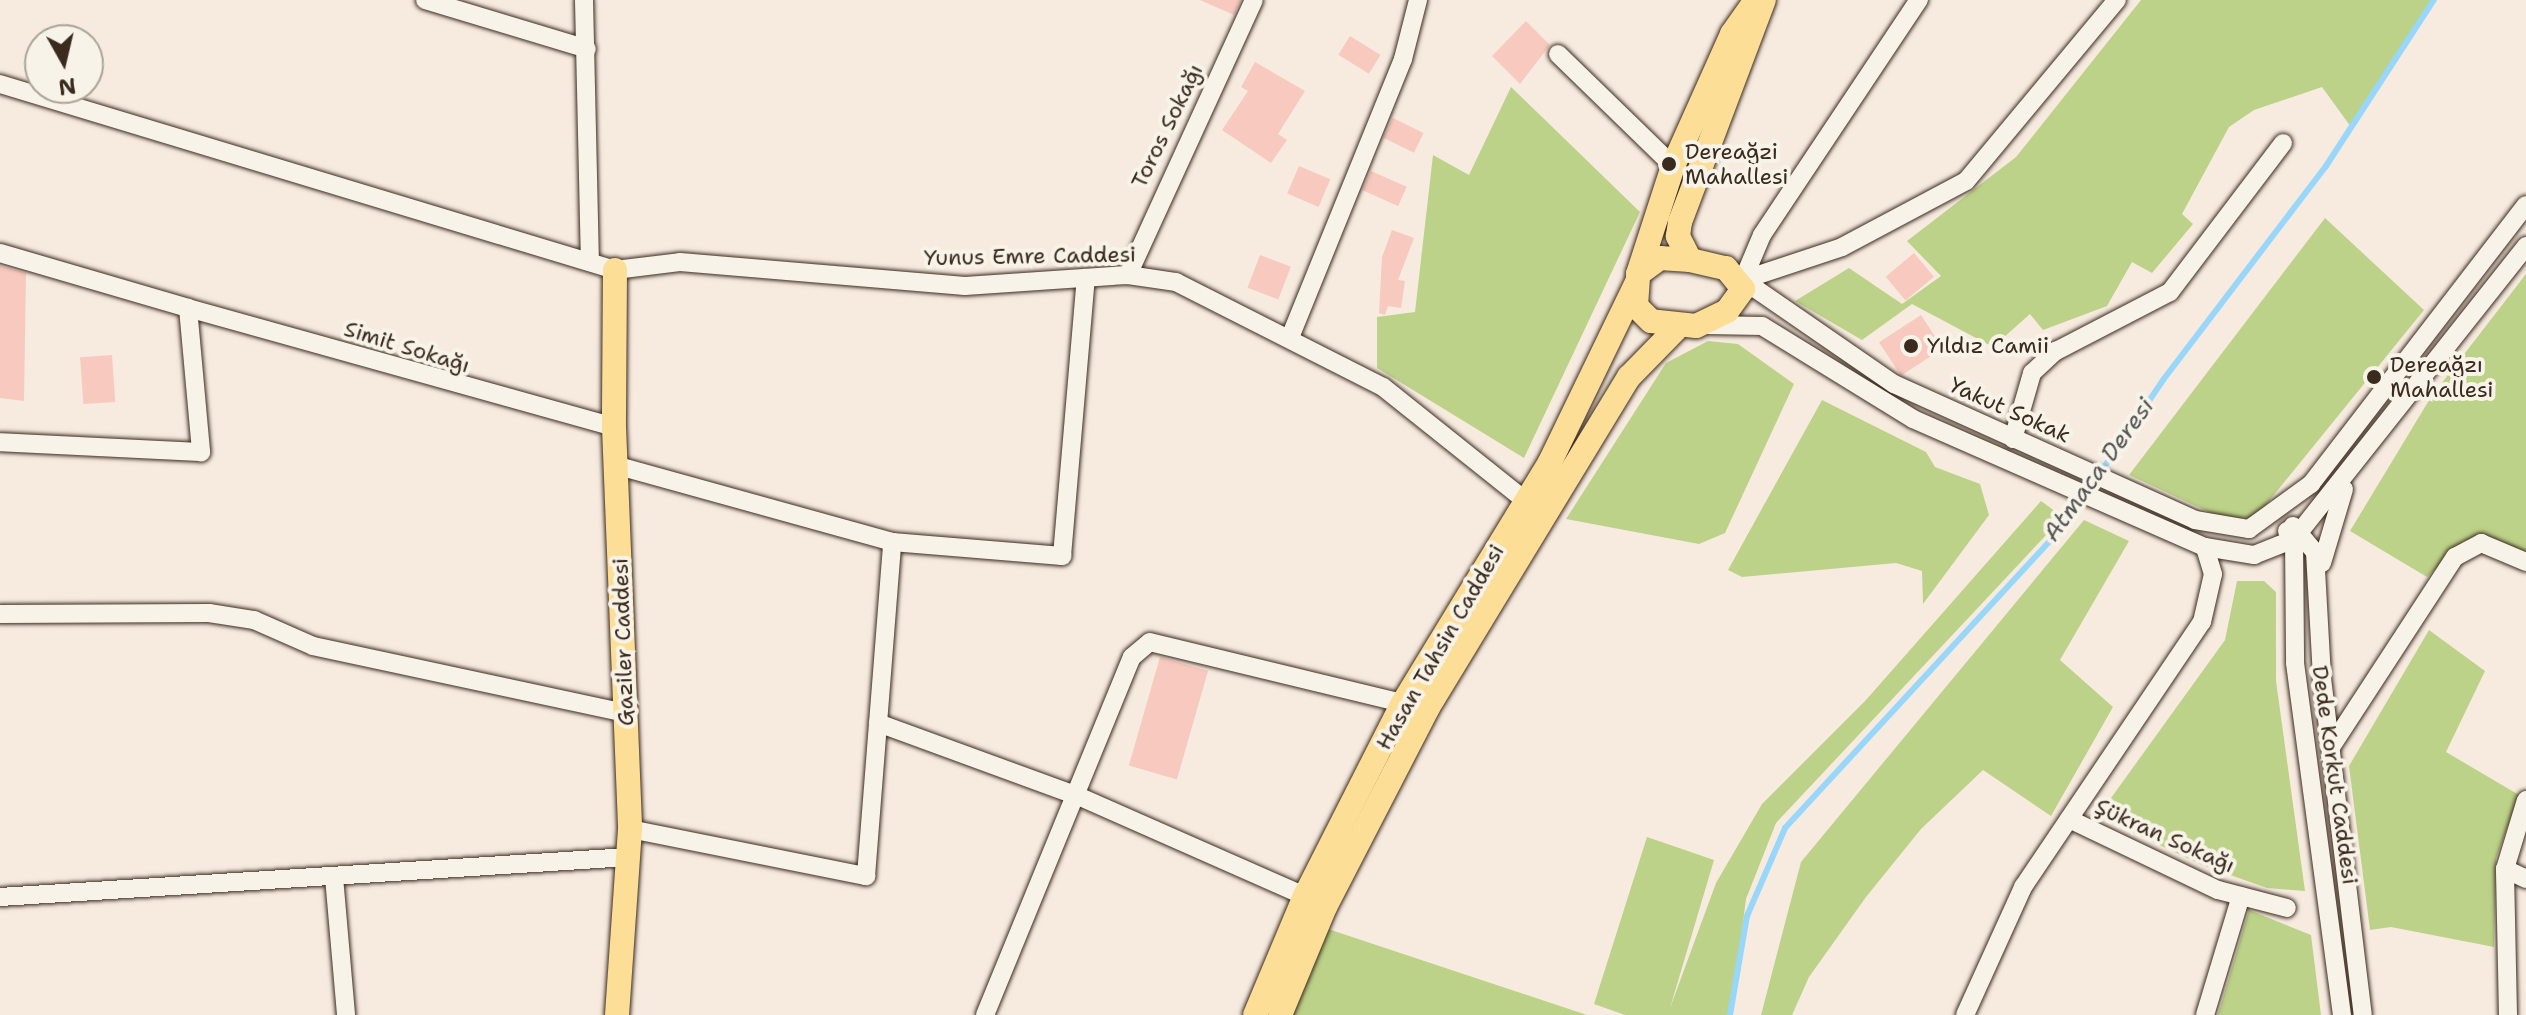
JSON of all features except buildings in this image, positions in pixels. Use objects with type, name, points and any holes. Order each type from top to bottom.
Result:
[{"type":"main road","name":"Hasan Tahsin Caddesi","points":[[1255,1015],[1305,896],[1403,703],[1584,401],[1637,279],[1673,166],[1732,34],[1756,0]]},
{"type":"main road","points":[[1690,260],[1678,236],[1680,222],[1764,0]]},
{"type":"main road","points":[[1688,326],[1651,321],[1636,306],[1637,279],[1660,258],[1690,260],[1743,280]]},
{"type":"main road","name":"Gaziler Caddesi","points":[[615,270],[615,465],[630,829],[617,1015]]},
{"type":"main road","name":"Hasan Tahsin Caddesi","points":[[1280,1015],[1325,907],[1427,709],[1629,377],[1688,326],[1727,311],[1743,280]]},
{"type":"street","points":[[425,0],[587,49]]},
{"type":"street","points":[[584,0],[590,256]]},
{"type":"street","name":"Toros Sokağı","points":[[1128,275],[1254,0]]},
{"type":"street","points":[[1291,335],[1403,59],[1418,0]]},
{"type":"street","points":[[1743,280],[1762,235],[1919,0]]},
{"type":"street","points":[[1743,280],[1842,247],[1966,181],[2117,0]]},
{"type":"street","points":[[1558,54],[1673,166]]},
{"type":"street","points":[[0,84],[590,256],[615,270]]},
{"type":"street","points":[[2013,439],[2032,373],[2056,351],[2170,292],[2283,143]]},
{"type":"street","points":[[2319,582],[2315,552],[2276,516],[2311,484],[2526,205]]},
{"type":"street","points":[[1688,326],[1762,326],[1874,400],[2205,547],[2241,556],[2297,534],[2351,473],[2526,246]]},
{"type":"street","name":"Simit Sokağı","points":[[0,253],[614,427]]},
{"type":"street","name":"Yunus Emre Caddesi","points":[[615,270],[680,262],[965,286],[1128,275],[1176,282],[1291,335],[1383,387],[1526,501]]},
{"type":"street","points":[[615,465],[892,542],[1062,556],[1086,278]]},
{"type":"street","name":"Yakut Sokak","points":[[1743,280],[1844,355],[2013,439],[2213,527],[2249,529],[2276,516]]},
{"type":"street","points":[[0,442],[201,452],[188,308]]},
{"type":"street","points":[[2319,582],[2324,543],[2351,473]]},
{"type":"street","name":"Dede Korkut Caddesi","points":[[2297,534],[2295,663],[2342,1015]]},
{"type":"street","points":[[630,829],[866,876],[892,542]]},
{"type":"street","points":[[2331,747],[2455,557],[2481,543],[2526,562]]},
{"type":"street","points":[[1965,1015],[2023,887],[2202,622],[2213,574],[2205,547]]},
{"type":"street","name":"Dede Korkut Caddesi","points":[[2319,582],[2331,747],[2363,1015]]},
{"type":"street","points":[[0,614],[209,613],[254,620],[313,646],[626,713]]},
{"type":"street","points":[[985,1015],[1078,796],[1132,657],[1150,642],[1403,703]]},
{"type":"street","points":[[878,723],[1078,796],[1305,896]]},
{"type":"street","points":[[2508,1015],[2505,869],[2526,800]]},
{"type":"street","name":"Şükran Sokağı","points":[[2069,819],[2241,896],[2287,908]]},
{"type":"street","points":[[0,897],[629,857]]},
{"type":"street","points":[[2505,869],[2526,879]]},
{"type":"street","points":[[334,877],[346,1015]]},
{"type":"street","points":[[2205,1015],[2241,896]]},
{"type":"green space","points":[[2141,0],[2432,0],[2351,127],[2322,87],[2254,110],[2229,127],[2182,214],[2193,224],[2152,273],[2132,262],[2107,306],[2043,330],[2030,314],[1993,347],[1912,304],[1862,340],[1795,301],[1849,268],[1902,304],[1941,276],[1907,241],[2016,157]]},
{"type":"green space","points":[[1511,87],[1640,212],[1524,458],[1377,368],[1377,317],[1415,312],[1433,155],[1469,175]]},
{"type":"green space","points":[[2325,218],[2424,310],[2256,517],[2224,519],[2129,475]]},
{"type":"green space","points":[[2526,274],[2526,553],[2496,539],[2464,541],[2427,577],[2350,531],[2431,397]]},
{"type":"green space","points":[[1708,341],[1738,344],[1794,384],[1725,533],[1699,544],[1566,519],[1666,363]]},
{"type":"green space","points":[[1822,400],[1926,452],[1935,467],[1980,484],[1989,515],[1923,604],[1922,571],[1896,563],[1742,577],[1728,570]]},
{"type":"green space","points":[[2041,501],[2063,517],[1776,823],[1746,899],[1731,1015],[1625,1015],[1594,1004],[1647,837],[1714,860],[1670,1008],[1716,883],[1762,804],[1866,700]]},
{"type":"green space","points":[[2084,520],[2129,541],[2060,660],[2113,707],[2051,816],[1983,770],[1921,829],[1866,897],[1809,977],[1792,1015],[1761,1015],[1801,862]]},
{"type":"green space","points":[[2237,581],[2264,581],[2276,592],[2276,681],[2305,891],[2267,888],[2202,865],[2098,816],[2225,640]]},
{"type":"green space","points":[[2429,630],[2485,671],[2446,752],[2519,795],[2496,858],[2494,947],[2391,927],[2370,930],[2349,766]]},
{"type":"green space","points":[[2249,910],[2311,935],[2321,1015],[2218,1015]]},
{"type":"green space","points":[[1322,927],[1587,1015],[1288,1015]]},
{"type":"waterway","name":"Atmaca Deresi","points":[[1730,1015],[1747,916],[1785,828],[2067,522],[2163,380],[2326,166],[2434,0]]},
{"type":"place","name":"Dereağzi Mahallesi","points":[[1669,164]]},
{"type":"place","name":"Yıldız Camii","points":[[1911,346]]},
{"type":"place","name":"Dereağzı Mahallesi","points":[[2374,377]]}]
